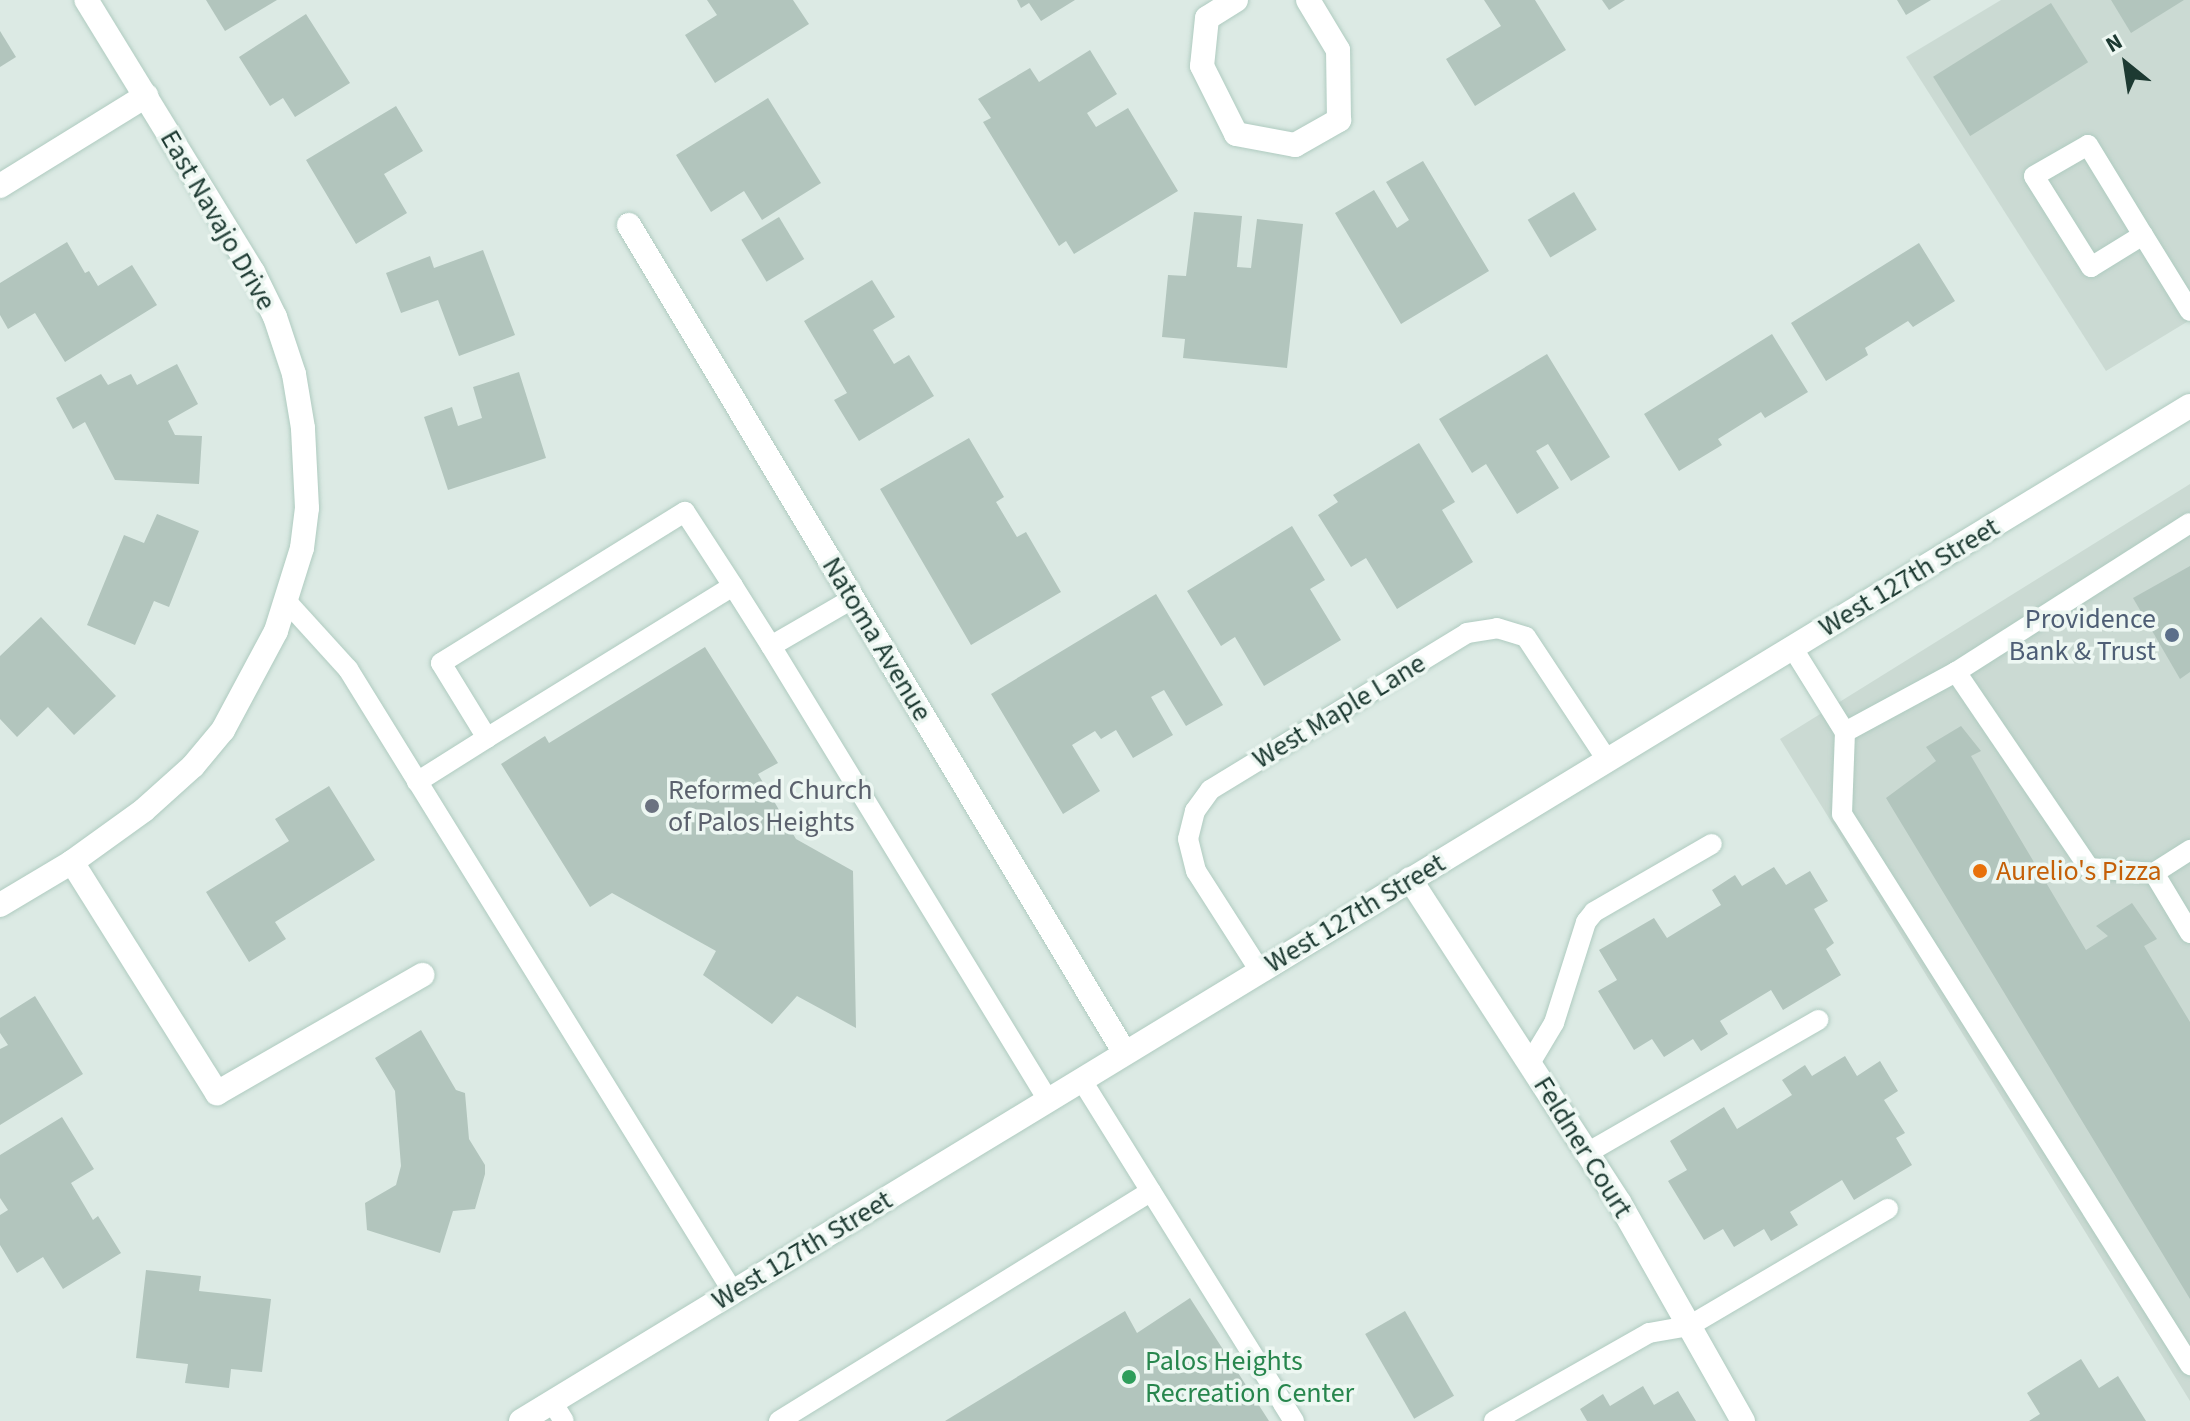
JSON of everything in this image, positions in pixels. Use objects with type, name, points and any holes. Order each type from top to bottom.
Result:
[{"type":"street","name":"East Navajo Drive","points":[[0,905],[72,862],[144,810],[193,766],[244,697],[287,602],[302,548],[307,508],[303,428],[294,374],[275,317],[253,272],[86,0]]},
{"type":"street","points":[[1236,0],[1207,18],[1202,66],[1236,134],[1295,145],[1339,120],[1338,50],[1308,0]]},
{"type":"street","points":[[0,186],[146,96]]},
{"type":"street","name":"Natoma Avenue","points":[[629,225],[1125,1053]]},
{"type":"street","name":"West 127th Street","points":[[521,1421],[558,1412],[733,1292],[2190,406]]},
{"type":"street","points":[[72,862],[217,1093],[422,975]]},
{"type":"street","name":"Feldner Court","points":[[1410,879],[1587,1153],[1743,1421]]},
{"type":"lane","points":[[2143,235],[2091,267],[2034,176],[2088,145],[2190,311]]},
{"type":"lane","points":[[487,738],[441,663],[685,512],[771,646],[1048,1100]]},
{"type":"lane","points":[[1845,732],[1956,672],[2190,523]]},
{"type":"lane","points":[[417,782],[733,586]]},
{"type":"lane","points":[[771,646],[852,599]]},
{"type":"lane","points":[[287,602],[348,669],[733,1292]]},
{"type":"lane","name":"West Maple Lane","points":[[1260,971],[1196,871],[1188,839],[1195,811],[1210,790],[1453,641],[1467,633],[1497,628],[1526,637],[1607,760]]},
{"type":"lane","points":[[1792,647],[1845,732],[1842,814],[2190,1365]]},
{"type":"lane","points":[[1956,672],[2089,868],[2154,873],[2190,850]]},
{"type":"lane","points":[[1530,1063],[1554,1023],[1586,922],[1594,912],[1712,844]]},
{"type":"lane","points":[[2154,873],[2190,933]]},
{"type":"lane","points":[[1587,1153],[1818,1020]]},
{"type":"lane","points":[[1081,1079],[1294,1421]]},
{"type":"lane","points":[[779,1421],[1151,1191]]},
{"type":"lane","points":[[1494,1421],[1649,1333],[1689,1326],[1888,1209]]},
{"type":"shaded area","points":[[2001,0],[2190,0],[2190,320],[2106,371],[1906,57]]},
{"type":"shaded area","points":[[2190,484],[2190,1401],[1780,739]]},
{"type":"building","points":[[206,0],[277,0],[225,31]]},
{"type":"building","points":[[707,0],[793,0],[809,24],[715,83],[685,35],[717,15]]},
{"type":"building","points":[[1017,0],[1075,0],[1041,21],[1029,3],[1021,8]]},
{"type":"building","points":[[1484,0],[1535,0],[1566,50],[1475,106],[1446,59],[1501,26]]},
{"type":"building","points":[[1602,0],[1625,0],[1609,10]]},
{"type":"building","points":[[1897,0],[1931,0],[1906,15]]},
{"type":"building","points":[[2111,0],[2184,0],[2131,33]]},
{"type":"building","points":[[2051,3],[2088,62],[1970,136],[1933,77]]},
{"type":"building","points":[[306,14],[350,83],[295,117],[283,98],[270,106],[239,57]]},
{"type":"building","points":[[0,31],[16,57],[0,67]]},
{"type":"building","points":[[1090,50],[1117,94],[1087,113],[1096,127],[1128,108],[1178,191],[1074,254],[1066,241],[1059,246],[983,122],[991,118],[978,99],[1030,68],[1039,82]]},
{"type":"building","points":[[768,98],[821,183],[762,220],[744,191],[711,212],[676,155]]},
{"type":"building","points":[[396,106],[423,151],[384,174],[407,213],[356,244],[306,160]]},
{"type":"building","points":[[1423,161],[1489,271],[1401,324],[1335,213],[1374,190],[1397,228],[1409,220],[1386,182]]},
{"type":"building","points":[[1574,192],[1597,230],[1550,258],[1528,220]]},
{"type":"building","points":[[1194,212],[1242,216],[1237,267],[1251,268],[1257,219],[1303,224],[1287,368],[1183,358],[1185,339],[1162,337],[1168,275],[1186,276]]},
{"type":"building","points":[[779,217],[804,259],[767,282],[741,240]]},
{"type":"building","points":[[67,242],[85,273],[89,271],[98,286],[132,265],[157,305],[65,362],[35,313],[8,329],[0,315],[0,283]]},
{"type":"building","points":[[1919,243],[1955,301],[1913,327],[1908,321],[1865,348],[1868,355],[1826,381],[1791,323]]},
{"type":"building","points":[[483,250],[515,335],[459,356],[438,300],[401,313],[386,273],[430,256],[434,268]]},
{"type":"building","points":[[872,280],[895,317],[873,330],[894,364],[909,355],[934,396],[859,441],[834,400],[847,393],[804,321]]},
{"type":"building","points":[[1772,334],[1808,392],[1765,418],[1761,412],[1718,439],[1722,445],[1679,471],[1644,414]]},
{"type":"building","points":[[1547,354],[1610,457],[1571,481],[1548,444],[1536,451],[1559,488],[1517,514],[1486,464],[1472,473],[1439,419]]},
{"type":"building","points":[[177,364],[198,404],[168,421],[175,435],[202,436],[199,484],[115,480],[85,422],[73,429],[56,398],[101,374],[108,385],[131,374],[137,385]]},
{"type":"building","points":[[519,372],[546,458],[448,490],[424,417],[452,407],[458,426],[482,418],[473,387]]},
{"type":"building","points":[[969,438],[1004,497],[996,502],[1017,537],[1026,532],[1061,592],[971,645],[880,489]]},
{"type":"building","points":[[1419,443],[1455,502],[1442,510],[1473,562],[1397,609],[1366,558],[1351,567],[1318,515],[1338,502],[1333,495]]},
{"type":"building","points":[[157,514],[199,531],[169,607],[154,601],[135,645],[87,625],[124,535],[144,543]]},
{"type":"building","points":[[1292,526],[1325,580],[1310,589],[1341,640],[1264,686],[1235,637],[1221,646],[1187,591]]},
{"type":"building","name":"Providence Bank & Trust","points":[[2190,566],[2190,672],[2180,679],[2133,598]]},
{"type":"building","points":[[1156,594],[1223,705],[1186,726],[1164,690],[1151,697],[1173,735],[1133,758],[1116,730],[1101,739],[1095,731],[1072,745],[1100,791],[1063,814],[991,694]]},
{"type":"building","points":[[41,617],[116,696],[74,735],[48,707],[17,737],[0,719],[0,656]]},
{"type":"building","name":"Reformed Church of Palos Heights","points":[[705,647],[778,763],[758,774],[796,839],[853,871],[856,1028],[797,996],[772,1024],[703,975],[716,951],[612,893],[590,907],[501,764],[545,736],[549,743]]},
{"type":"building","points":[[1961,726],[1981,751],[1971,756],[2086,950],[2108,936],[2096,926],[2132,903],[2157,939],[2144,946],[2190,1022],[2190,1299],[1886,798],[1936,761],[1926,747]]},
{"type":"building","points":[[329,786],[375,860],[275,922],[286,939],[249,962],[206,892],[289,841],[275,819]]},
{"type":"building","points":[[1774,867],[1786,885],[1810,871],[1828,901],[1814,909],[1834,943],[1826,949],[1841,975],[1783,1010],[1771,990],[1720,1021],[1728,1034],[1701,1051],[1693,1039],[1664,1057],[1652,1039],[1634,1050],[1598,991],[1617,980],[1599,950],[1654,918],[1667,938],[1721,905],[1712,890],[1735,875],[1742,886]]},
{"type":"building","points":[[35,996],[83,1074],[0,1125],[0,1049],[8,1045],[0,1033],[0,1018]]},
{"type":"building","points":[[421,1030],[456,1090],[465,1093],[469,1139],[485,1165],[475,1209],[453,1211],[440,1253],[367,1230],[365,1203],[396,1185],[401,1166],[395,1091],[375,1058]]},
{"type":"building","points":[[1845,1056],[1857,1076],[1880,1061],[1898,1091],[1884,1100],[1905,1133],[1896,1138],[1912,1165],[1854,1200],[1842,1180],[1790,1212],[1798,1225],[1771,1241],[1764,1229],[1734,1247],[1723,1229],[1704,1240],[1668,1181],[1687,1170],[1670,1141],[1724,1107],[1737,1129],[1792,1095],[1782,1080],[1805,1065],[1812,1076]]},
{"type":"building","points":[[62,1117],[94,1169],[71,1183],[93,1220],[98,1216],[121,1253],[63,1289],[43,1257],[17,1273],[0,1245],[0,1215],[8,1210],[0,1198],[0,1155]]},
{"type":"building","points":[[146,1270],[201,1276],[199,1291],[271,1299],[262,1372],[231,1369],[229,1388],[185,1383],[188,1364],[136,1358]]},
{"type":"building","name":"Palos Heights Recreation Center","points":[[1190,1298],[1269,1421],[945,1421],[1125,1311],[1137,1333]]},
{"type":"building","points":[[1405,1311],[1454,1396],[1414,1419],[1365,1334]]},
{"type":"building","points":[[2081,1359],[2099,1388],[2118,1376],[2146,1421],[2029,1421],[2040,1414],[2027,1393]]},
{"type":"building","points":[[1643,1386],[1654,1405],[1678,1391],[1696,1421],[1587,1421],[1580,1409],[1603,1394],[1610,1406]]},
{"type":"place","name":"Providence Bank & Trust","points":[[2172,635]]},
{"type":"place","name":"Reformed Church of Palos Heights","points":[[652,806]]},
{"type":"place","name":"Aurelio's Pizza","points":[[1980,871]]},
{"type":"place","name":"Palos Heights Recreation Center","points":[[1129,1377]]}]
